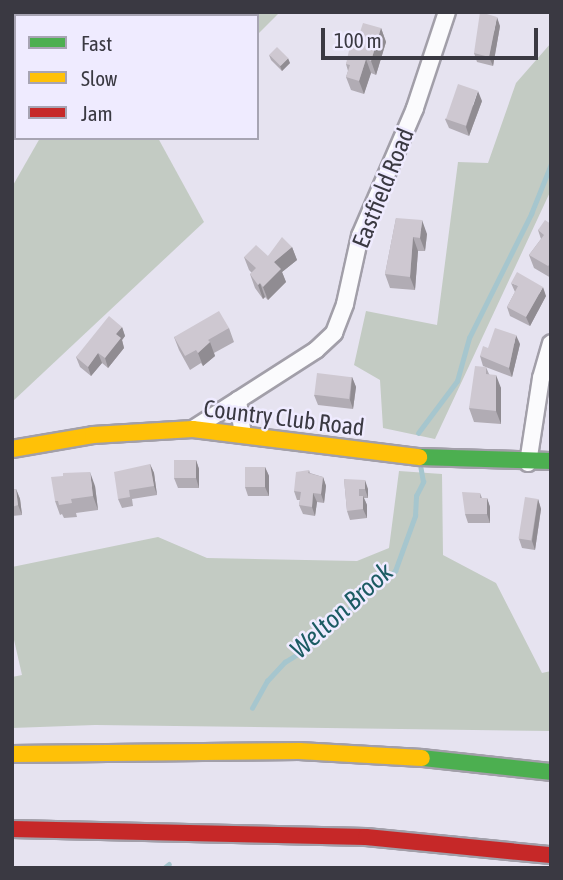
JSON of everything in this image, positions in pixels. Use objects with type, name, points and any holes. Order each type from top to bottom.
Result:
[{"type":"main road","name":"Country Club Road","points":[[12,449],[93,435],[193,429],[433,459],[528,463],[551,461]]},
{"type":"main road","points":[[12,754],[366,746],[511,751]]},
{"type":"main road","points":[[232,751],[367,753],[551,772]]},
{"type":"main road","points":[[12,829],[352,836],[551,855]]},
{"type":"street","name":"Eastfield Road","points":[[193,429],[316,350],[334,333],[345,304],[360,236],[415,108],[447,12]]},
{"type":"street","points":[[528,463],[541,378],[551,343]]},
{"type":"street","points":[[238,400],[243,435]]},
{"type":"shaded area","points":[[280,12],[259,33],[259,14],[116,14]]},
{"type":"shaded area","points":[[551,43],[551,190],[435,439],[383,428],[380,380],[354,365],[366,311],[437,325],[458,162],[488,163],[516,83]]},
{"type":"shaded area","points":[[39,140],[159,140],[204,222],[12,402],[12,187]]},
{"type":"shaded area","points":[[399,471],[442,474],[443,555],[496,583],[542,673],[551,671],[551,731],[95,725],[12,728],[12,677],[22,675],[12,631],[12,567],[158,537],[207,558],[357,561],[389,548]]},
{"type":"building","points":[[27,12],[83,13],[83,14]]},
{"type":"building","points":[[480,12],[497,17],[489,57],[474,53]]},
{"type":"building","points":[[363,23],[381,28],[371,61],[366,59],[359,81],[346,77],[350,65],[346,64],[352,37],[358,38]]},
{"type":"building","points":[[277,47],[288,58],[281,66],[269,55]]},
{"type":"building","points":[[458,84],[478,91],[466,126],[446,119]]},
{"type":"building","points":[[396,218],[422,220],[420,238],[413,237],[410,277],[385,274]]},
{"type":"building","points":[[545,220],[551,224],[551,263],[548,266],[529,255],[544,235],[538,230]]},
{"type":"building","points":[[282,237],[292,247],[274,262],[281,269],[263,287],[260,283],[258,285],[250,274],[256,268],[244,257],[256,245],[268,256]]},
{"type":"building","points":[[517,272],[543,287],[526,317],[507,307],[518,286],[511,283]]},
{"type":"building","points":[[219,311],[229,328],[208,340],[210,342],[198,353],[196,350],[185,356],[174,337]]},
{"type":"building","points":[[109,316],[122,327],[116,334],[121,338],[105,358],[98,353],[88,367],[76,357]]},
{"type":"building","points":[[495,328],[516,335],[509,368],[480,356],[483,346],[488,348]]},
{"type":"building","points":[[475,366],[486,367],[486,374],[496,375],[496,411],[469,408]]},
{"type":"building","points":[[317,373],[352,377],[349,399],[314,395]]},
{"type":"building","points":[[174,460],[196,460],[196,478],[174,478]]},
{"type":"building","points":[[150,464],[154,486],[129,490],[130,497],[118,499],[114,472]]},
{"type":"building","points":[[245,467],[265,467],[265,487],[245,487]]},
{"type":"building","points":[[309,470],[308,473],[323,477],[321,494],[313,493],[312,507],[299,505],[301,492],[294,491],[296,472]]},
{"type":"building","points":[[90,472],[93,496],[71,499],[72,503],[59,505],[58,501],[55,501],[51,477],[63,476],[63,473]]},
{"type":"building","points":[[344,479],[365,480],[365,489],[359,489],[359,496],[363,496],[363,509],[347,511]]},
{"type":"building","points":[[16,489],[18,505],[12,507],[12,490]]},
{"type":"building","points":[[462,492],[480,493],[480,498],[487,498],[487,514],[465,514]]},
{"type":"building","points":[[525,497],[538,499],[531,541],[518,538]]},
{"type":"waterway","name":"Welton Brook","points":[[418,433],[457,381],[469,338],[531,214],[551,164]]},
{"type":"waterway","name":"Welton Brook","points":[[252,708],[267,681],[285,662],[309,647],[323,631],[395,571],[415,516],[416,496],[423,482],[420,465]]},
{"type":"waterway","name":"Welton Brook","points":[[164,868],[169,864]]},
{"type":"traffic: fast","points":[[419,457],[551,461]]},
{"type":"traffic: fast","points":[[422,758],[551,772]]},
{"type":"traffic: slow","points":[[12,449],[93,435],[193,429],[419,457]]},
{"type":"traffic: slow","points":[[12,754],[299,751],[422,758]]},
{"type":"traffic: jam","points":[[12,829],[366,837],[551,855]]}]
